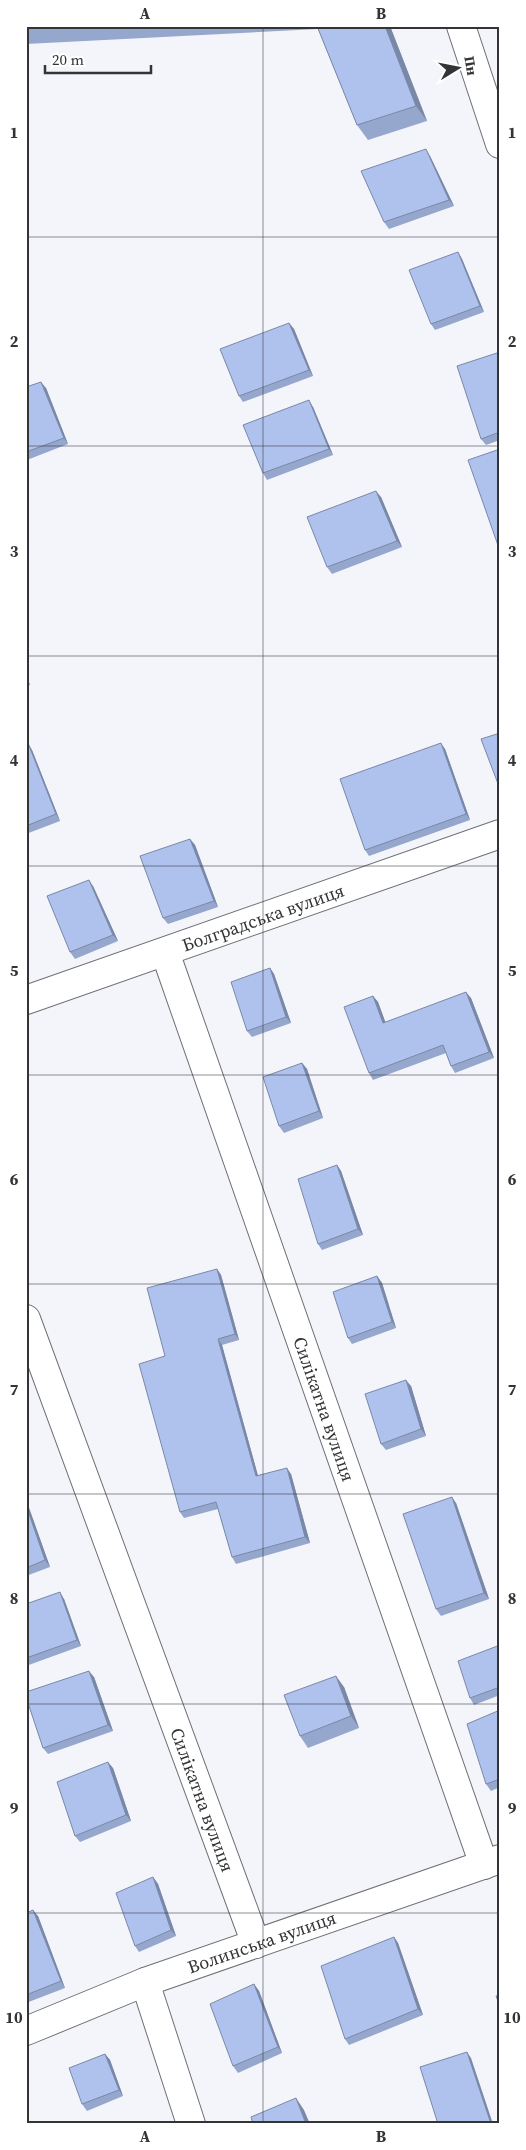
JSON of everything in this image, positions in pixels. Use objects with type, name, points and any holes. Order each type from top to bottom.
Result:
[{"type":"street","points":[[461,26],[500,144]]},
{"type":"street","name":"Болградська вулиця","points":[[28,996],[165,952],[500,834]]},
{"type":"street","name":"Силікатна вулиця","points":[[165,952],[492,1862]]},
{"type":"street","name":"Силікатна вулиця","points":[[26,1319],[256,1944]]},
{"type":"street","name":"Волинська вулиця","points":[[26,2032],[145,1982],[492,1862]]},
{"type":"street","points":[[145,1982],[191,2124]]},
{"type":"building","points":[[26,26],[66,26],[26,28]]},
{"type":"building","points":[[317,26],[385,26],[416,106],[357,125]]},
{"type":"building","points":[[426,149],[449,200],[384,222],[361,171]]},
{"type":"building","points":[[458,252],[480,306],[431,324],[409,270]]},
{"type":"building","points":[[289,323],[309,370],[239,396],[220,349]]},
{"type":"building","points":[[500,352],[500,432],[481,439],[457,366]]},
{"type":"building","points":[[41,382],[64,438],[26,452],[26,387]]},
{"type":"building","points":[[309,400],[329,449],[263,473],[243,425]]},
{"type":"building","points":[[500,449],[500,551],[468,460]]},
{"type":"building","points":[[376,491],[397,541],[327,567],[307,517]]},
{"type":"building","points":[[500,733],[500,789],[481,739]]},
{"type":"building","points":[[28,743],[56,814],[26,826],[26,744]]},
{"type":"building","points":[[441,743],[466,814],[365,850],[340,779]]},
{"type":"building","points":[[190,839],[214,901],[163,918],[140,856]]},
{"type":"building","points":[[89,880],[113,935],[70,952],[47,896]]},
{"type":"building","points":[[270,968],[286,1017],[247,1031],[231,982]]},
{"type":"building","points":[[466,992],[489,1052],[451,1066],[443,1045],[369,1073],[344,1007],[373,996],[383,1023]]},
{"type":"building","points":[[302,1063],[319,1111],[279,1126],[263,1077]]},
{"type":"building","points":[[337,1165],[358,1229],[318,1244],[298,1179]]},
{"type":"building","points":[[217,1269],[235,1334],[218,1339],[256,1476],[287,1468],[305,1537],[232,1557],[216,1502],[180,1512],[139,1364],[165,1356],[147,1288]]},
{"type":"building","points":[[377,1276],[392,1322],[348,1338],[333,1292]]},
{"type":"building","points":[[406,1380],[421,1429],[381,1444],[365,1394]]},
{"type":"building","points":[[452,1497],[484,1593],[436,1609],[403,1514]]},
{"type":"building","points":[[26,1505],[45,1560],[26,1568]]},
{"type":"building","points":[[60,1592],[77,1640],[26,1658],[26,1604]]},
{"type":"building","points":[[500,1645],[500,1687],[470,1698],[458,1661]]},
{"type":"building","points":[[89,1671],[108,1725],[43,1748],[26,1692]]},
{"type":"building","points":[[336,1676],[351,1716],[300,1736],[284,1695]]},
{"type":"building","points":[[500,1710],[500,1779],[486,1784],[467,1724]]},
{"type":"building","points":[[108,1762],[126,1815],[75,1836],[57,1782]]},
{"type":"building","points":[[153,1877],[171,1930],[135,1946],[116,1893]]},
{"type":"building","points":[[33,1910],[61,1981],[26,1995],[26,1913]]},
{"type":"building","points":[[394,1937],[418,2009],[345,2039],[321,1966]]},
{"type":"building","points":[[254,1984],[278,2047],[233,2066],[210,2004]]},
{"type":"building","points":[[500,1995],[500,2006],[496,1996]]},
{"type":"building","points":[[467,2052],[491,2124],[438,2124],[420,2067]]},
{"type":"building","points":[[105,2054],[119,2090],[82,2104],[69,2068]]},
{"type":"building","points":[[296,2098],[306,2124],[253,2124],[251,2117]]}]
